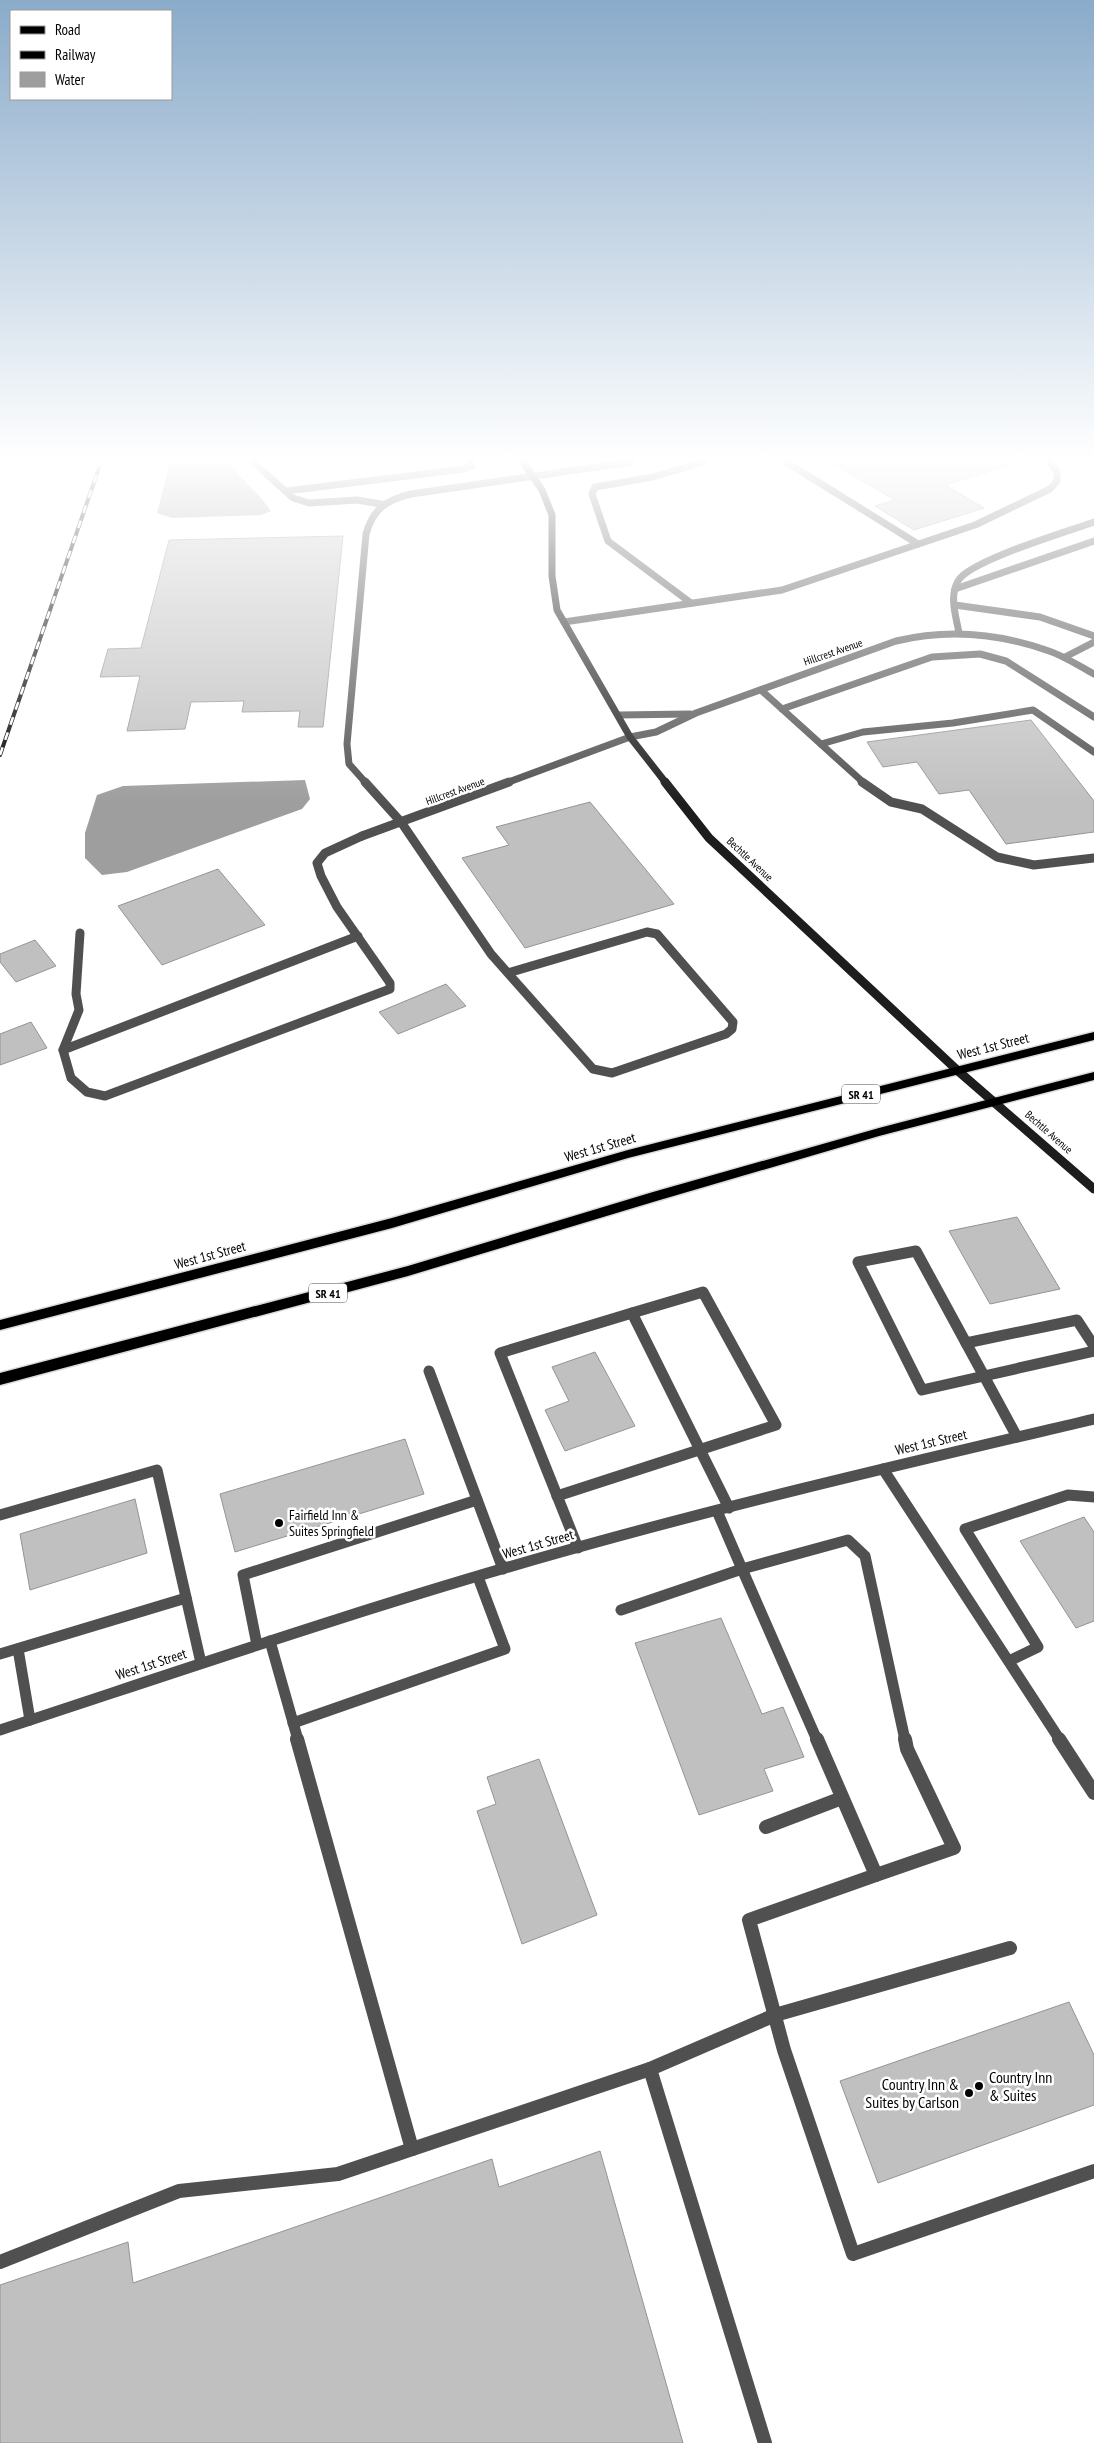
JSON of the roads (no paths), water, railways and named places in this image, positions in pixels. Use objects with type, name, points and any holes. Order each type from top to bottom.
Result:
[{"type":"main road","name":"West 1st Street","points":[[0,1325],[392,1223],[628,1154],[1094,1036]]},
{"type":"main road","name":"SR 41","points":[[0,1379],[408,1271],[653,1196],[879,1132],[1094,1076]]},
{"type":"street","points":[[362,576],[347,744],[350,764],[400,822],[491,954],[593,1069],[601,1072],[612,1073],[726,1034],[732,1029],[733,1022],[657,934],[647,932],[508,973]]},
{"type":"street","name":"Bechtle Avenue","points":[[553,576],[553,591],[557,610],[630,737],[708,838],[958,1070],[1094,1189]]},
{"type":"street","points":[[655,576],[691,603]]},
{"type":"street","points":[[564,622],[782,590],[823,576]]},
{"type":"street","points":[[959,632],[955,589],[958,580],[962,576]]},
{"type":"street","points":[[955,589],[993,576]]},
{"type":"street","points":[[955,605],[1040,617],[1094,636]]},
{"type":"street","name":"Hillcrest Avenue","points":[[63,1050],[71,1078],[87,1092],[105,1096],[390,988],[390,983],[319,875],[317,863],[325,853],[362,836],[630,737],[656,732],[696,713],[896,641],[959,632],[1026,643],[1065,657],[1094,674]]},
{"type":"street","points":[[1065,657],[1094,642]]},
{"type":"street","points":[[782,709],[932,657],[980,654],[1006,661],[1094,717]]},
{"type":"street","points":[[760,690],[860,780],[891,802],[922,810],[997,857],[1034,865],[1094,858]]},
{"type":"street","points":[[821,744],[863,732],[953,723],[1033,710],[1094,752]]},
{"type":"street","name":"Hillcrest Avenue","points":[[619,715],[662,716],[696,713]]},
{"type":"street","points":[[63,1050],[79,1010],[76,994],[80,933]]},
{"type":"street","points":[[63,1050],[358,936]]},
{"type":"street","points":[[1017,1437],[984,1376],[916,1251],[858,1262],[922,1390],[984,1376],[1094,1351]]},
{"type":"street","points":[[557,1496],[776,1425],[703,1292],[500,1353],[557,1496],[578,1548]]},
{"type":"street","points":[[632,1313],[700,1450],[723,1509],[742,1569],[876,1875]]},
{"type":"street","points":[[966,1343],[1077,1320],[1094,1346]]},
{"type":"street","points":[[429,1371],[503,1569]]},
{"type":"street","name":"West 1st Street","points":[[0,1730],[257,1645],[503,1569],[723,1509],[1094,1419]]},
{"type":"street","points":[[882,1469],[1094,1793]]},
{"type":"street","points":[[0,1515],[157,1470],[201,1663]]},
{"type":"street","points":[[1009,1661],[1038,1647],[965,1530],[1068,1495],[1094,1497]]},
{"type":"street","points":[[257,1645],[243,1575],[477,1500]]},
{"type":"street","points":[[621,1610],[742,1569],[848,1540],[865,1556],[907,1749],[954,1848],[749,1920],[784,2050],[853,2254],[1094,2171]]},
{"type":"street","points":[[293,1723],[505,1649],[478,1577]]},
{"type":"street","points":[[0,1654],[186,1598]]},
{"type":"street","points":[[270,1641],[412,2149]]},
{"type":"street","points":[[18,1649],[30,1720]]},
{"type":"street","points":[[766,1827],[842,1798]]},
{"type":"street","points":[[0,2262],[179,2191],[338,2174],[650,2069],[776,2015],[1010,1948]]},
{"type":"street","points":[[650,2069],[765,2443]]},
{"type":"water","points":[[305,780],[310,799],[302,809],[127,872],[102,875],[85,858],[85,833],[97,795],[123,786]]},
{"type":"railway","points":[[0,755],[62,576]]},
{"type":"place","name":"Fairfield Inn & Suites Springfield","points":[[279,1523]]},
{"type":"place","name":"Country Inn & Suites","points":[[979,2086]]},
{"type":"place","name":"Country Inn & Suites by Carlson","points":[[969,2093]]}]
